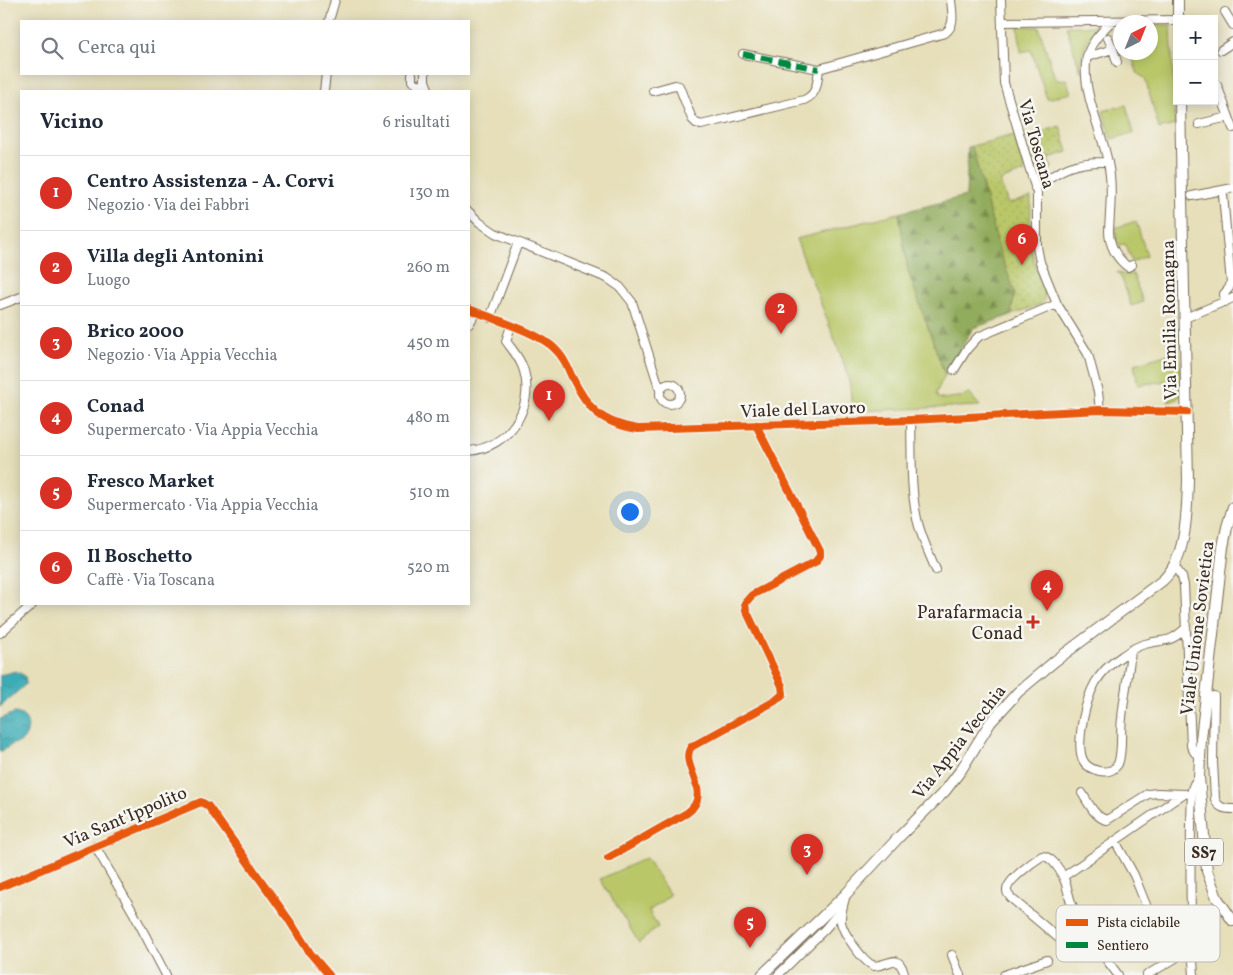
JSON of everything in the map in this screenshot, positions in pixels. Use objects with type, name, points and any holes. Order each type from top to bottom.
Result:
[{"type":"main road","points":[[1178,0],[1178,15]]},
{"type":"main road","name":"Via Emilia Romagna","points":[[1175,566],[1187,513],[1188,482],[1180,105]]},
{"type":"main road","name":"Viale Unione Sovietica","points":[[1200,754],[1212,696],[1224,540],[1233,507]]},
{"type":"main road","name":"Via Appia Vecchia","points":[[762,975],[846,894],[899,837],[945,792],[1000,710],[1028,683],[1162,581],[1175,566]]},
{"type":"main road","name":"SS7","points":[[1200,754],[1199,777],[1206,866],[1214,892],[1233,921]]},
{"type":"street","points":[[328,20],[335,0]]},
{"type":"street","points":[[743,54],[819,69],[946,33],[952,23],[951,0]]},
{"type":"street","name":"Via Toscana","points":[[1001,0],[1004,84],[1035,188],[1037,199],[1038,257],[1056,304],[1088,354],[1098,392],[1100,410]]},
{"type":"street","points":[[1225,12],[1233,25]]},
{"type":"street","points":[[1002,22],[1173,19]]},
{"type":"street","points":[[1112,21],[1092,44],[1087,57],[1086,74],[1112,185],[1109,234],[1114,251],[1120,261],[1128,267],[1132,266]]},
{"type":"street","points":[[1108,38],[1117,62]]},
{"type":"street","points":[[1221,50],[1233,42]]},
{"type":"street","points":[[1087,57],[1112,49]]},
{"type":"street","points":[[653,91],[674,85],[679,86],[692,119],[698,124],[704,125],[806,100],[816,89],[819,69]]},
{"type":"street","points":[[324,90],[326,75]]},
{"type":"street","points":[[412,75],[411,79],[415,85],[420,85],[425,77]]},
{"type":"street","points":[[425,77],[429,90]]},
{"type":"street","points":[[1218,88],[1233,128]]},
{"type":"street","points":[[1198,124],[1228,118]]},
{"type":"street","points":[[1035,188],[1058,171],[1072,164],[1087,161],[1108,162]]},
{"type":"street","points":[[1192,196],[1233,188]]},
{"type":"street","points":[[1223,195],[1231,283],[1224,294],[1225,302]]},
{"type":"street","points":[[470,213],[489,229],[518,243],[604,277],[620,287],[635,309],[660,390]]},
{"type":"street","points":[[490,318],[518,243]]},
{"type":"street","points":[[0,305],[20,297]]},
{"type":"street","points":[[1185,318],[1233,298]]},
{"type":"street","points":[[954,370],[967,349],[978,337],[1056,304]]},
{"type":"street","name":"Viale del Lavoro","points":[[472,311],[511,326],[555,348],[563,358],[589,405],[601,417],[614,424],[629,428],[647,430],[911,420],[1100,410],[1187,412]]},
{"type":"street","points":[[470,451],[485,448],[504,438],[515,426],[524,408],[527,390],[525,372],[519,358],[506,341],[511,326]]},
{"type":"street","points":[[911,420],[913,492],[916,511],[921,533],[936,570]]},
{"type":"street","points":[[608,858],[687,813],[694,807],[698,795],[688,754],[691,747],[775,701],[782,694],[782,686],[746,610],[745,603],[752,595],[815,562],[820,556],[820,551],[756,425]]},
{"type":"street","points":[[1175,566],[1184,583],[1191,746],[1195,753],[1200,754]]},
{"type":"street","points":[[0,634],[32,605]]},
{"type":"street","points":[[1131,650],[1118,763],[1115,768],[1108,771],[1095,770],[1086,764],[1081,754],[1082,726],[1086,706],[1101,673],[1106,667],[1131,650],[1145,644],[1170,640],[1186,628]]},
{"type":"street","points":[[1212,696],[1215,799],[1221,807],[1233,809]]},
{"type":"street","points":[[1191,905],[1189,855],[1192,793],[1193,785],[1199,777]]},
{"type":"street","points":[[1082,793],[1097,814],[1105,820],[1150,794],[1192,793]]},
{"type":"street","points":[[1063,877],[1183,794]]},
{"type":"street","name":"Via Sant'Ippolito","points":[[0,887],[172,815],[197,802],[204,803],[289,920],[312,956],[328,975]]},
{"type":"street","points":[[1116,841],[1134,875],[1146,905]]},
{"type":"street","points":[[95,846],[134,912],[166,975]]},
{"type":"street","points":[[1056,935],[1008,894],[1008,887],[1022,871],[1039,858],[1046,856],[1052,860],[1063,877],[1071,905]]},
{"type":"street","points":[[846,894],[841,920],[843,928],[865,961],[874,966],[894,960],[898,961],[905,975]]},
{"type":"street","points":[[778,975],[825,929],[843,908]]},
{"type":"street","points":[[952,955],[960,975]]},
{"type":"street","points":[[1004,975],[1047,960]]},
{"type":"street","points":[[1109,962],[1118,975]]},
{"type":"street","points":[[1147,975],[1169,962]]},
{"type":"street","points":[[1193,962],[1194,975]]},
{"type":"green space","points":[[1158,25],[1171,25],[1175,125],[1159,129],[1145,78],[1138,74],[1133,60],[1158,60]]},
{"type":"green space","points":[[1018,26],[1039,27],[1055,78],[1058,80],[1066,79],[1071,93],[1047,99],[1031,50],[1021,52]]},
{"type":"green space","points":[[1066,26],[1098,26],[1081,55],[1081,72]]},
{"type":"green space","points":[[1126,105],[1134,133],[1111,139],[1103,111]]},
{"type":"green space","points":[[1060,126],[1068,152],[1049,158],[1052,168],[1048,171],[1042,172],[1035,169],[1031,154],[1036,152],[1031,135]]},
{"type":"green space","points":[[1014,135],[1025,172],[1000,181],[1008,204],[1031,197],[1030,243],[1045,298],[1041,304],[1011,315],[1015,293],[1000,252],[972,146]]},
{"type":"green space","points":[[972,146],[1000,252],[1015,293],[1011,315],[973,328],[945,375],[908,271],[899,213],[966,196],[968,147]]},
{"type":"green space","points":[[899,213],[908,271],[945,375],[936,393],[938,398],[965,396],[969,393],[980,406],[852,411],[850,386],[846,369],[796,239]]},
{"type":"green space","points":[[1136,221],[1147,256],[1132,262],[1126,245],[1119,245],[1117,241],[1115,228]]},
{"type":"green space","points":[[1117,272],[1125,275],[1133,274],[1143,302],[1131,306],[1122,279]]},
{"type":"green space","points":[[1179,329],[1181,394],[1177,399],[1169,402],[1166,381],[1138,385],[1134,364],[1169,354],[1172,331]]},
{"type":"green space","points":[[646,858],[670,895],[649,911],[658,927],[639,943],[600,879]]},
{"type":"water","points":[[16,671],[25,676],[26,684],[0,707],[0,675]]},
{"type":"water","points":[[14,713],[20,714],[26,720],[28,724],[27,734],[21,742],[13,744],[0,752],[0,719]]},
{"type":"marked path","points":[[743,54],[819,69]]},
{"type":"cycle path","points":[[470,309],[502,321],[548,343],[563,358],[583,397],[596,412],[614,423],[638,429],[911,420],[1100,410],[1187,412]]},
{"type":"cycle path","points":[[608,858],[687,813],[695,805],[698,797],[689,762],[688,754],[691,747],[775,701],[783,694],[782,686],[746,610],[745,603],[752,595],[815,562],[820,556],[820,551],[756,425]]},
{"type":"cycle path","points":[[0,887],[201,802],[208,806],[289,920],[310,953],[329,975]]},
{"type":"place","name":"Il Boschetto","points":[[1022,265]]},
{"type":"place","name":"Villa degli Antonini","points":[[781,334]]},
{"type":"place","name":"Centro Assistenza - A. Corvi","points":[[549,421]]},
{"type":"place","name":"Conad","points":[[1047,611]]},
{"type":"place","name":"Parafarmacia Conad","points":[[1033,622]]},
{"type":"place","name":"Brico 2000","points":[[807,875]]},
{"type":"place","name":"Fresco Market","points":[[750,948]]}]
